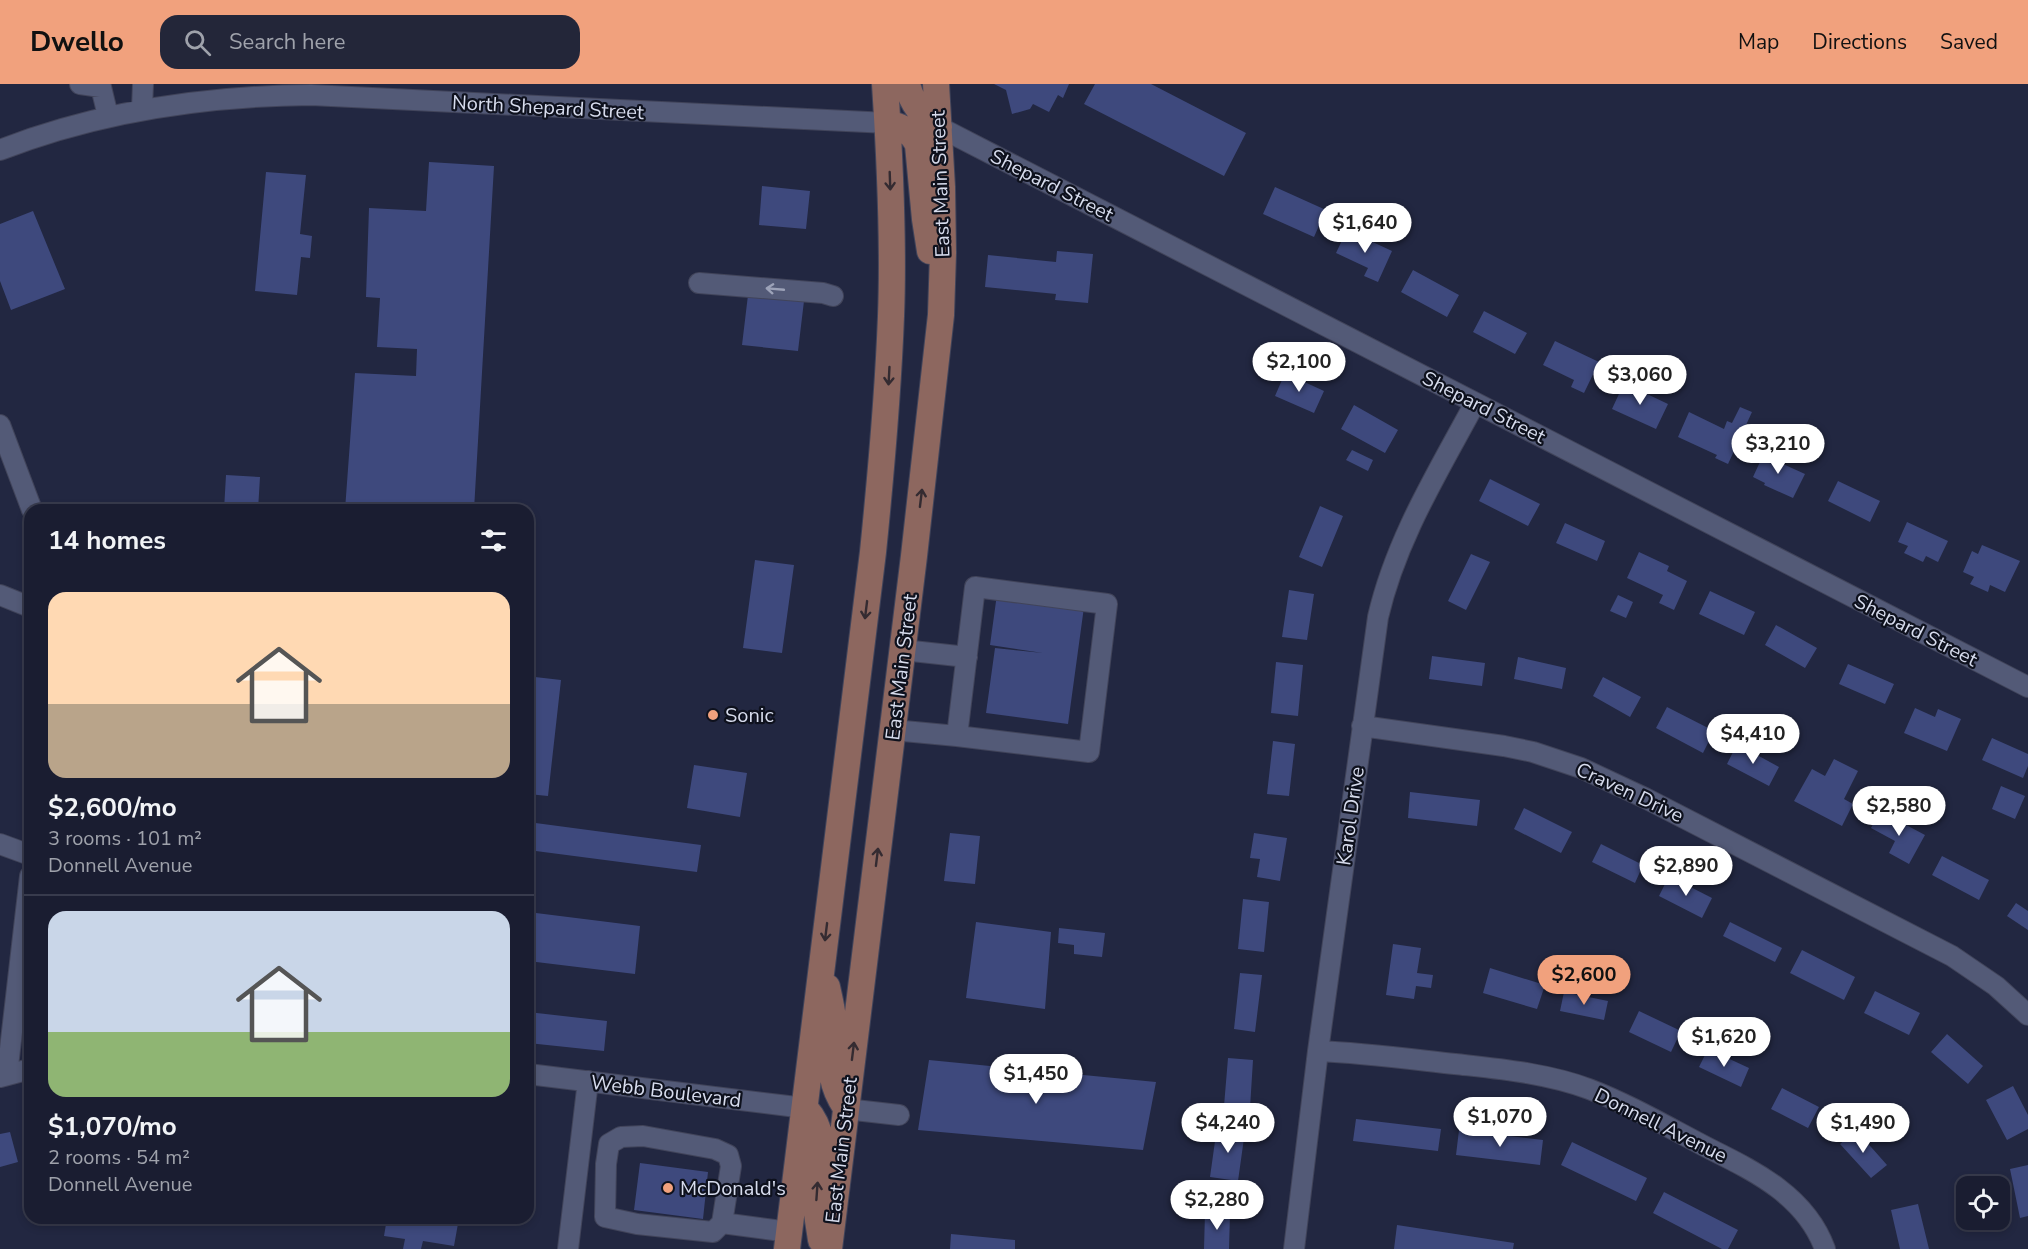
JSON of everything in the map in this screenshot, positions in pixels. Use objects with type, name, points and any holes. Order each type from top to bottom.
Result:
[{"type":"main road","name":"East Main Street","points":[[788,1241],[885,440],[891,314],[891,200],[885,84]]},
{"type":"main road","points":[[907,84],[914,103],[921,113],[939,127]]},
{"type":"main road","name":"East Main Street","points":[[829,1249],[903,650],[941,315],[943,253],[936,84]]},
{"type":"main road","points":[[888,123],[908,131],[914,136],[918,145],[925,219],[941,315]]},
{"type":"main road","points":[[873,552],[914,556]]},
{"type":"main road","points":[[822,962],[833,1020],[832,1078],[839,1098],[846,1109]]},
{"type":"main road","points":[[805,1108],[816,1124],[822,1142],[816,1205],[822,1249]]},
{"type":"street","points":[[80,84],[108,86],[108,116]]},
{"type":"street","points":[[142,109],[143,84]]},
{"type":"street","name":"North Shepard Street","points":[[0,150],[108,116],[142,109],[282,90],[888,123]]},
{"type":"street","name":"Shepard Street","points":[[939,127],[2028,687]]},
{"type":"street","points":[[699,283],[823,293],[833,296]]},
{"type":"street","name":"Karol Drive","points":[[1294,1249],[1318,1051],[1378,617],[1395,558],[1409,527],[1475,403]]},
{"type":"street","points":[[0,425],[30,504]]},
{"type":"street","points":[[893,730],[1089,752],[1107,604],[975,587],[957,736]]},
{"type":"street","points":[[0,596],[24,605]]},
{"type":"street","points":[[903,650],[967,657]]},
{"type":"street","name":"Craven Drive","points":[[1362,726],[1504,746],[1533,752],[1581,768],[1645,798],[1952,956],[1996,986],[2028,1015]]},
{"type":"street","points":[[0,843],[24,853]]},
{"type":"street","points":[[24,920],[3,1076],[24,1071]]},
{"type":"street","name":"Donnell Avenue","points":[[1318,1051],[1512,1071],[1541,1076],[1588,1089],[1708,1148],[1771,1183],[1790,1197],[1806,1214],[1819,1233],[1825,1249]]},
{"type":"street","name":"Webb Boulevard","points":[[534,1075],[805,1108]]},
{"type":"street","points":[[567,1249],[588,1081]]},
{"type":"street","points":[[846,1109],[899,1115]]},
{"type":"street","points":[[572,1213],[637,1224],[713,1232],[722,1222],[731,1166],[728,1155],[715,1149],[643,1136],[621,1137],[609,1144],[606,1164],[605,1217]]},
{"type":"street","points":[[722,1222],[788,1241]]},
{"type":"building","points":[[994,84],[1069,84],[1063,98],[1058,95],[1049,112],[1033,104],[1030,109],[1012,114],[1006,90]]},
{"type":"building","points":[[1095,84],[1151,84],[1246,133],[1224,176],[1084,104]]},
{"type":"building","points":[[429,162],[494,166],[474,504],[345,504],[355,373],[416,376],[417,349],[377,347],[380,298],[366,297],[369,208],[426,211]]},
{"type":"building","points":[[266,172],[306,175],[300,234],[312,236],[310,258],[301,257],[297,295],[255,291]]},
{"type":"building","points":[[762,186],[810,191],[806,229],[759,225]]},
{"type":"building","points":[[1275,187],[1326,210],[1314,237],[1263,214]]},
{"type":"building","points":[[33,211],[65,289],[11,310],[0,281],[0,224]]},
{"type":"building","points":[[1347,230],[1392,251],[1378,282],[1364,276],[1368,268],[1336,253]]},
{"type":"building","points":[[1057,251],[1093,254],[1088,303],[1055,300],[1056,294],[985,287],[988,255],[1056,262]]},
{"type":"building","points":[[1413,270],[1459,295],[1447,317],[1401,292]]},
{"type":"building","points":[[748,295],[804,301],[798,351],[742,345]]},
{"type":"building","points":[[1484,311],[1527,333],[1515,354],[1473,332]]},
{"type":"building","points":[[1555,341],[1599,362],[1584,393],[1571,387],[1574,380],[1543,365]]},
{"type":"building","points":[[1285,373],[1324,391],[1314,413],[1275,396]]},
{"type":"building","points":[[1624,383],[1668,404],[1656,429],[1612,409]]},
{"type":"building","points":[[1354,405],[1398,430],[1385,453],[1341,429]]},
{"type":"building","points":[[1740,407],[1752,412],[1728,464],[1715,458],[1717,455],[1678,437],[1689,412],[1724,429],[1727,421],[1732,423]]},
{"type":"building","points":[[1352,450],[1373,460],[1368,471],[1346,460]]},
{"type":"building","points":[[1765,451],[1785,460],[1783,464],[1805,474],[1793,498],[1764,485],[1765,483],[1753,477]]},
{"type":"building","points":[[226,475],[260,477],[258,504],[224,504]]},
{"type":"building","points":[[1490,479],[1540,504],[1528,526],[1479,501]]},
{"type":"building","points":[[1838,481],[1880,501],[1870,522],[1828,501]]},
{"type":"building","points":[[1320,506],[1343,516],[1322,567],[1299,557]]},
{"type":"building","points":[[1907,522],[1948,541],[1938,562],[1926,556],[1923,562],[1904,553],[1908,546],[1898,542]]},
{"type":"building","points":[[1565,523],[1605,541],[1597,561],[1556,543]]},
{"type":"building","points":[[1982,545],[2020,561],[2005,592],[1990,585],[1988,592],[1970,584],[1974,577],[1963,572],[1972,551],[1978,554]]},
{"type":"building","points":[[1639,552],[1669,566],[1667,571],[1687,581],[1674,610],[1659,603],[1663,595],[1627,578]]},
{"type":"building","points":[[1471,554],[1490,562],[1466,610],[1448,601]]},
{"type":"building","points":[[755,560],[794,565],[782,653],[743,648]]},
{"type":"building","points":[[1289,590],[1314,594],[1307,640],[1282,637]]},
{"type":"building","points":[[1710,591],[1755,612],[1744,635],[1699,614]]},
{"type":"building","points":[[997,594],[1084,607],[1068,724],[986,713],[995,648],[1043,653],[990,645]]},
{"type":"building","points":[[1618,595],[1633,602],[1626,618],[1610,611]]},
{"type":"building","points":[[1776,625],[1817,648],[1805,668],[1765,645]]},
{"type":"building","points":[[1432,656],[1485,663],[1482,686],[1429,679]]},
{"type":"building","points":[[1518,657],[1566,668],[1562,689],[1514,679]]},
{"type":"building","points":[[1276,662],[1303,665],[1298,716],[1271,713]]},
{"type":"building","points":[[1848,664],[1894,684],[1885,704],[1839,684]]},
{"type":"building","points":[[535,677],[561,680],[548,796],[534,795]]},
{"type":"building","points":[[1603,677],[1641,697],[1630,717],[1593,696]]},
{"type":"building","points":[[1667,707],[1714,731],[1703,753],[1656,728]]},
{"type":"building","points":[[1915,708],[1935,717],[1938,709],[1961,719],[1947,751],[1904,733]]},
{"type":"building","points":[[1992,738],[2028,754],[2028,766],[2023,778],[1982,760]]},
{"type":"building","points":[[1273,741],[1295,744],[1289,796],[1267,794]]},
{"type":"building","points":[[1737,744],[1779,767],[1769,786],[1727,764]]},
{"type":"building","points":[[1834,759],[1858,771],[1844,799],[1853,804],[1842,826],[1794,801],[1812,769],[1825,776]]},
{"type":"building","points":[[694,765],[747,773],[740,817],[687,808]]},
{"type":"building","points":[[2001,786],[2025,796],[2015,819],[1992,809]]},
{"type":"building","points":[[1410,792],[1480,800],[1477,826],[1408,818]]},
{"type":"building","points":[[1524,808],[1572,832],[1561,853],[1514,829]]},
{"type":"building","points":[[1880,811],[1925,835],[1909,864],[1889,853],[1895,841],[1871,828]]},
{"type":"building","points":[[534,823],[701,845],[697,872],[534,851]]},
{"type":"building","points":[[950,833],[980,836],[975,884],[944,881]]},
{"type":"building","points":[[1254,833],[1287,838],[1280,881],[1257,877],[1260,859],[1250,858]]},
{"type":"building","points":[[1601,844],[1643,865],[1635,883],[1592,862]]},
{"type":"building","points":[[1942,856],[1989,880],[1979,900],[1932,875]]},
{"type":"building","points":[[1669,876],[1712,898],[1702,918],[1659,896]]},
{"type":"building","points":[[1243,899],[1269,902],[1264,952],[1238,949]]},
{"type":"building","points":[[2016,903],[2028,911],[2028,930],[2007,916]]},
{"type":"building","points":[[534,913],[640,926],[635,974],[534,962]]},
{"type":"building","points":[[976,922],[1051,932],[1045,1009],[966,998]]},
{"type":"building","points":[[1730,922],[1782,948],[1775,962],[1723,936]]},
{"type":"building","points":[[1059,928],[1105,933],[1102,957],[1074,954],[1074,945],[1058,943]]},
{"type":"building","points":[[1393,944],[1421,948],[1417,973],[1433,975],[1431,988],[1416,986],[1414,999],[1386,995]]},
{"type":"building","points":[[1802,950],[1855,977],[1844,1000],[1790,973]]},
{"type":"building","points":[[1490,968],[1545,985],[1537,1009],[1483,993]]},
{"type":"building","points":[[1240,973],[1262,975],[1255,1032],[1234,1029]]},
{"type":"building","points":[[1875,991],[1920,1013],[1909,1035],[1864,1013]]},
{"type":"building","points":[[1564,992],[1608,1001],[1604,1020],[1560,1011]]},
{"type":"building","points":[[1639,1011],[1681,1031],[1671,1052],[1629,1032]]},
{"type":"building","points":[[534,1013],[607,1021],[604,1051],[534,1044]]},
{"type":"building","points":[[1947,1034],[1983,1066],[1968,1084],[1931,1052]]},
{"type":"building","points":[[1708,1049],[1749,1068],[1741,1087],[1699,1067]]},
{"type":"building","points":[[1228,1058],[1253,1060],[1250,1108],[1224,1106]]},
{"type":"building","points":[[929,1060],[1156,1082],[1143,1150],[918,1130]]},
{"type":"building","points":[[2013,1086],[2028,1115],[2028,1129],[2007,1140],[1986,1100]]},
{"type":"building","points":[[1782,1088],[1819,1107],[1808,1128],[1771,1109]]},
{"type":"building","points":[[1356,1119],[1441,1129],[1438,1151],[1353,1141]]},
{"type":"building","points":[[1217,1127],[1245,1131],[1238,1181],[1210,1177]]},
{"type":"building","points":[[1459,1130],[1543,1140],[1540,1165],[1456,1155]]},
{"type":"building","points":[[1856,1130],[1887,1165],[1871,1178],[1840,1144]]},
{"type":"building","points":[[10,1132],[18,1162],[0,1167],[0,1134]]},
{"type":"building","points":[[1572,1142],[1647,1178],[1636,1201],[1561,1165]]},
{"type":"building","points":[[640,1163],[708,1172],[703,1219],[634,1210]]},
{"type":"building","points":[[2028,1165],[2028,1216],[2020,1218],[2010,1169]]},
{"type":"building","points":[[1664,1192],[1738,1230],[1728,1249],[1722,1249],[1653,1213]]},
{"type":"building","points":[[1918,1204],[1929,1249],[1900,1249],[1891,1210]]},
{"type":"building","points":[[1205,1212],[1230,1214],[1229,1249],[1204,1249]]},
{"type":"building","points":[[386,1224],[458,1224],[454,1246],[423,1241],[421,1249],[403,1249],[405,1239],[384,1236]]},
{"type":"building","points":[[1397,1225],[1514,1243],[1513,1249],[1394,1249]]},
{"type":"building","points":[[951,1234],[1015,1240],[1015,1249],[950,1249]]},
{"type":"place","name":"Sonic","points":[[713,715]]},
{"type":"place","name":"McDonald's","points":[[668,1188]]}]
